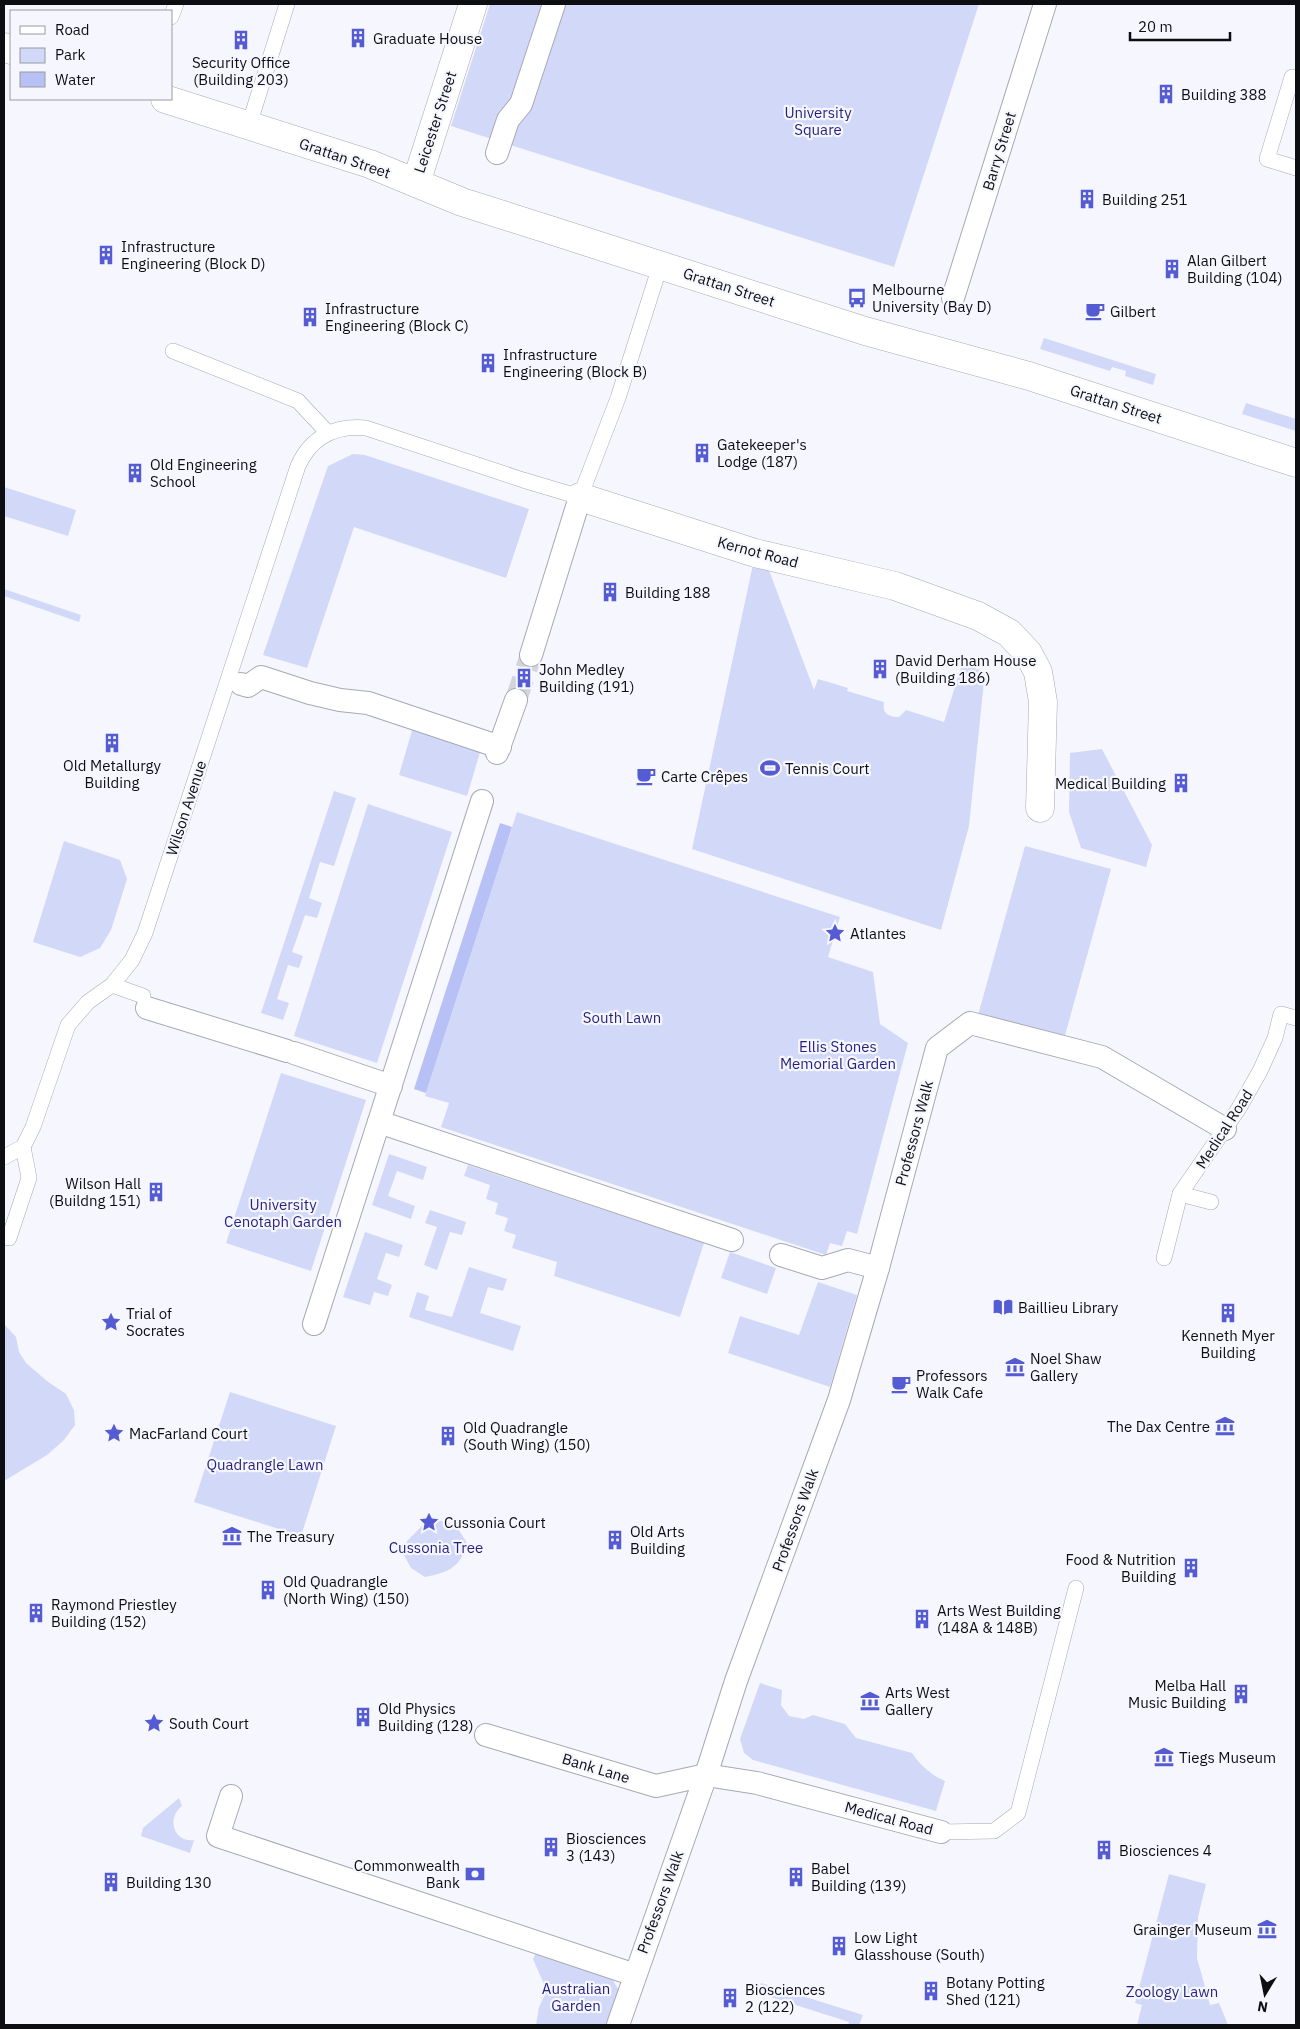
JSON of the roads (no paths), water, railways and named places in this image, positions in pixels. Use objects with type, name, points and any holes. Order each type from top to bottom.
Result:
[{"type":"street","name":"Leicester Street","points":[[416,183],[473,4]]},
{"type":"street","points":[[497,153],[508,120],[521,104],[554,4]]},
{"type":"street","name":"Barry Street","points":[[953,298],[1045,4]]},
{"type":"street","name":"Grattan Street","points":[[168,100],[370,164],[462,202],[660,266],[865,331],[1029,376],[1296,463]]},
{"type":"street","points":[[531,654],[580,497]]},
{"type":"street","name":"Kernot Road","points":[[580,497],[755,553],[895,586],[978,616],[1009,633],[1028,653],[1038,672],[1043,702],[1040,808]]},
{"type":"street","points":[[241,684],[248,686],[261,677],[310,693],[340,700],[368,703],[499,750],[516,700]]},
{"type":"street","points":[[314,1324],[482,801]]},
{"type":"street","points":[[145,1002],[391,1086]]},
{"type":"street","name":"Professors Walk","points":[[618,2025],[706,1775],[736,1681],[839,1400],[878,1268],[937,1048],[970,1022],[1102,1056],[1225,1130]]},
{"type":"street","points":[[379,1122],[732,1240]]},
{"type":"street","points":[[781,1255],[822,1268],[848,1260],[878,1268]]},
{"type":"street","name":"Bank Lane","points":[[486,1735],[656,1786],[706,1775]]},
{"type":"street","name":"Medical Road","points":[[706,1775],[757,1783],[941,1832]]},
{"type":"street","points":[[231,1796],[218,1836],[635,1975]]},
{"type":"lane","points":[[249,125],[287,4]]},
{"type":"lane","points":[[1296,78],[1292,77],[1267,159],[1296,168]]},
{"type":"lane","points":[[580,497],[618,398],[660,266]]},
{"type":"lane","points":[[173,351],[298,401],[327,432]]},
{"type":"lane","name":"Kernot Road","points":[[327,432],[352,426],[366,428],[580,497]]},
{"type":"lane","name":"Wilson Avenue","points":[[23,1147],[33,1127],[68,1025],[88,1002],[112,985],[132,960],[145,933],[298,466],[304,453],[314,441],[327,432]]},
{"type":"lane","points":[[112,985],[145,1002]]},
{"type":"lane","name":"Medical Road","points":[[1164,1258],[1180,1194],[1225,1130],[1260,1071],[1275,1038],[1281,1014],[1296,1018]]},
{"type":"lane","points":[[4,1157],[23,1147],[29,1178],[9,1238],[4,1237]]},
{"type":"lane","points":[[1180,1194],[1211,1202]]},
{"type":"lane","name":"Medical Road","points":[[941,1832],[994,1831],[1018,1813],[1076,1588]]},
{"type":"water","points":[[500,823],[512,827],[426,1093],[414,1089]]},
{"type":"tunnel","points":[[516,700],[531,655]]},
{"type":"place","name":"Graduate House","points":[[358,38]]},
{"type":"place","name":"Security Office (Building 203)","points":[[241,40]]},
{"type":"place","name":"Building 388","points":[[1166,94]]},
{"type":"place","name":"Building 251","points":[[1087,199]]},
{"type":"place","name":"Infrastructure Engineering (Block D)","points":[[106,255]]},
{"type":"place","name":"Alan Gilbert Building (104)","points":[[1172,269]]},
{"type":"place","name":"Melbourne University (Bay D)","points":[[857,298]]},
{"type":"place","name":"Gilbert","points":[[1095,311]]},
{"type":"place","name":"Infrastructure Engineering (Block C)","points":[[310,317]]},
{"type":"place","name":"Infrastructure Engineering (Block B)","points":[[488,363]]},
{"type":"place","name":"Gatekeeper's Lodge (187)","points":[[702,453]]},
{"type":"place","name":"Old Engineering School","points":[[135,473]]},
{"type":"place","name":"Building 188","points":[[610,592]]},
{"type":"place","name":"David Derham House (Building 186)","points":[[880,669]]},
{"type":"place","name":"John Medley Building (191)","points":[[524,678]]},
{"type":"place","name":"Old Metallurgy Building","points":[[112,743]]},
{"type":"place","name":"Tennis Court","points":[[770,768]]},
{"type":"place","name":"Carte Crêpes","points":[[646,776]]},
{"type":"place","name":"Medical Building","points":[[1181,783]]},
{"type":"place","name":"Atlantes","points":[[835,933]]},
{"type":"place","name":"Wilson Hall (Buildng 151)","points":[[156,1192]]},
{"type":"place","name":"Baillieu Library","points":[[1003,1307]]},
{"type":"place","name":"Kenneth Myer Building","points":[[1228,1313]]},
{"type":"place","name":"Trial of Socrates","points":[[111,1322]]},
{"type":"place","name":"Noel Shaw Gallery","points":[[1015,1367]]},
{"type":"place","name":"Professors Walk Cafe","points":[[901,1384]]},
{"type":"place","name":"The Dax Centre","points":[[1225,1426]]},
{"type":"place","name":"MacFarland Court","points":[[114,1433]]},
{"type":"place","name":"Old Quadrangle (South Wing) (150)","points":[[448,1436]]},
{"type":"place","name":"Cussonia Court","points":[[429,1522]]},
{"type":"place","name":"The Treasury","points":[[232,1536]]},
{"type":"place","name":"Old Arts Building","points":[[615,1540]]},
{"type":"place","name":"Food & Nutrition Building","points":[[1191,1568]]},
{"type":"place","name":"Old Quadrangle (North Wing) (150)","points":[[268,1590]]},
{"type":"place","name":"Raymond Priestley Building (152)","points":[[36,1613]]},
{"type":"place","name":"Arts West Building (148A & 148B)","points":[[922,1619]]},
{"type":"place","name":"Melba Hall Music Building","points":[[1241,1694]]},
{"type":"place","name":"Arts West Gallery","points":[[870,1701]]},
{"type":"place","name":"Old Physics Building (128)","points":[[363,1717]]},
{"type":"place","name":"South Court","points":[[154,1723]]},
{"type":"place","name":"Tiegs Museum","points":[[1164,1757]]},
{"type":"place","name":"Biosciences 3 (143)","points":[[551,1847]]},
{"type":"place","name":"Biosciences 4","points":[[1104,1850]]},
{"type":"place","name":"Commonwealth Bank","points":[[475,1874]]},
{"type":"place","name":"Babel Building (139)","points":[[796,1877]]},
{"type":"place","name":"Building 130","points":[[111,1882]]},
{"type":"place","name":"Grainger Museum","points":[[1267,1929]]},
{"type":"place","name":"Low Light Glasshouse (South)","points":[[839,1946]]},
{"type":"place","name":"Botany Potting Shed (121)","points":[[931,1991]]},
{"type":"place","name":"Biosciences 2 (122)","points":[[730,1998]]},
{"type":"park label","name":"University Square","points":[[818,120]]},
{"type":"park label","name":"South Lawn","points":[[622,1017]]},
{"type":"park label","name":"Ellis Stones Memorial Garden","points":[[838,1054]]},
{"type":"park label","name":"University Cenotaph Garden","points":[[283,1212]]},
{"type":"park label","name":"Quadrangle Lawn","points":[[265,1464]]},
{"type":"park label","name":"Cussonia Tree","points":[[436,1547]]},
{"type":"park label","name":"Zoology Lawn","points":[[1172,1991]]},
{"type":"park label","name":"Australian Garden","points":[[576,1996]]}]
